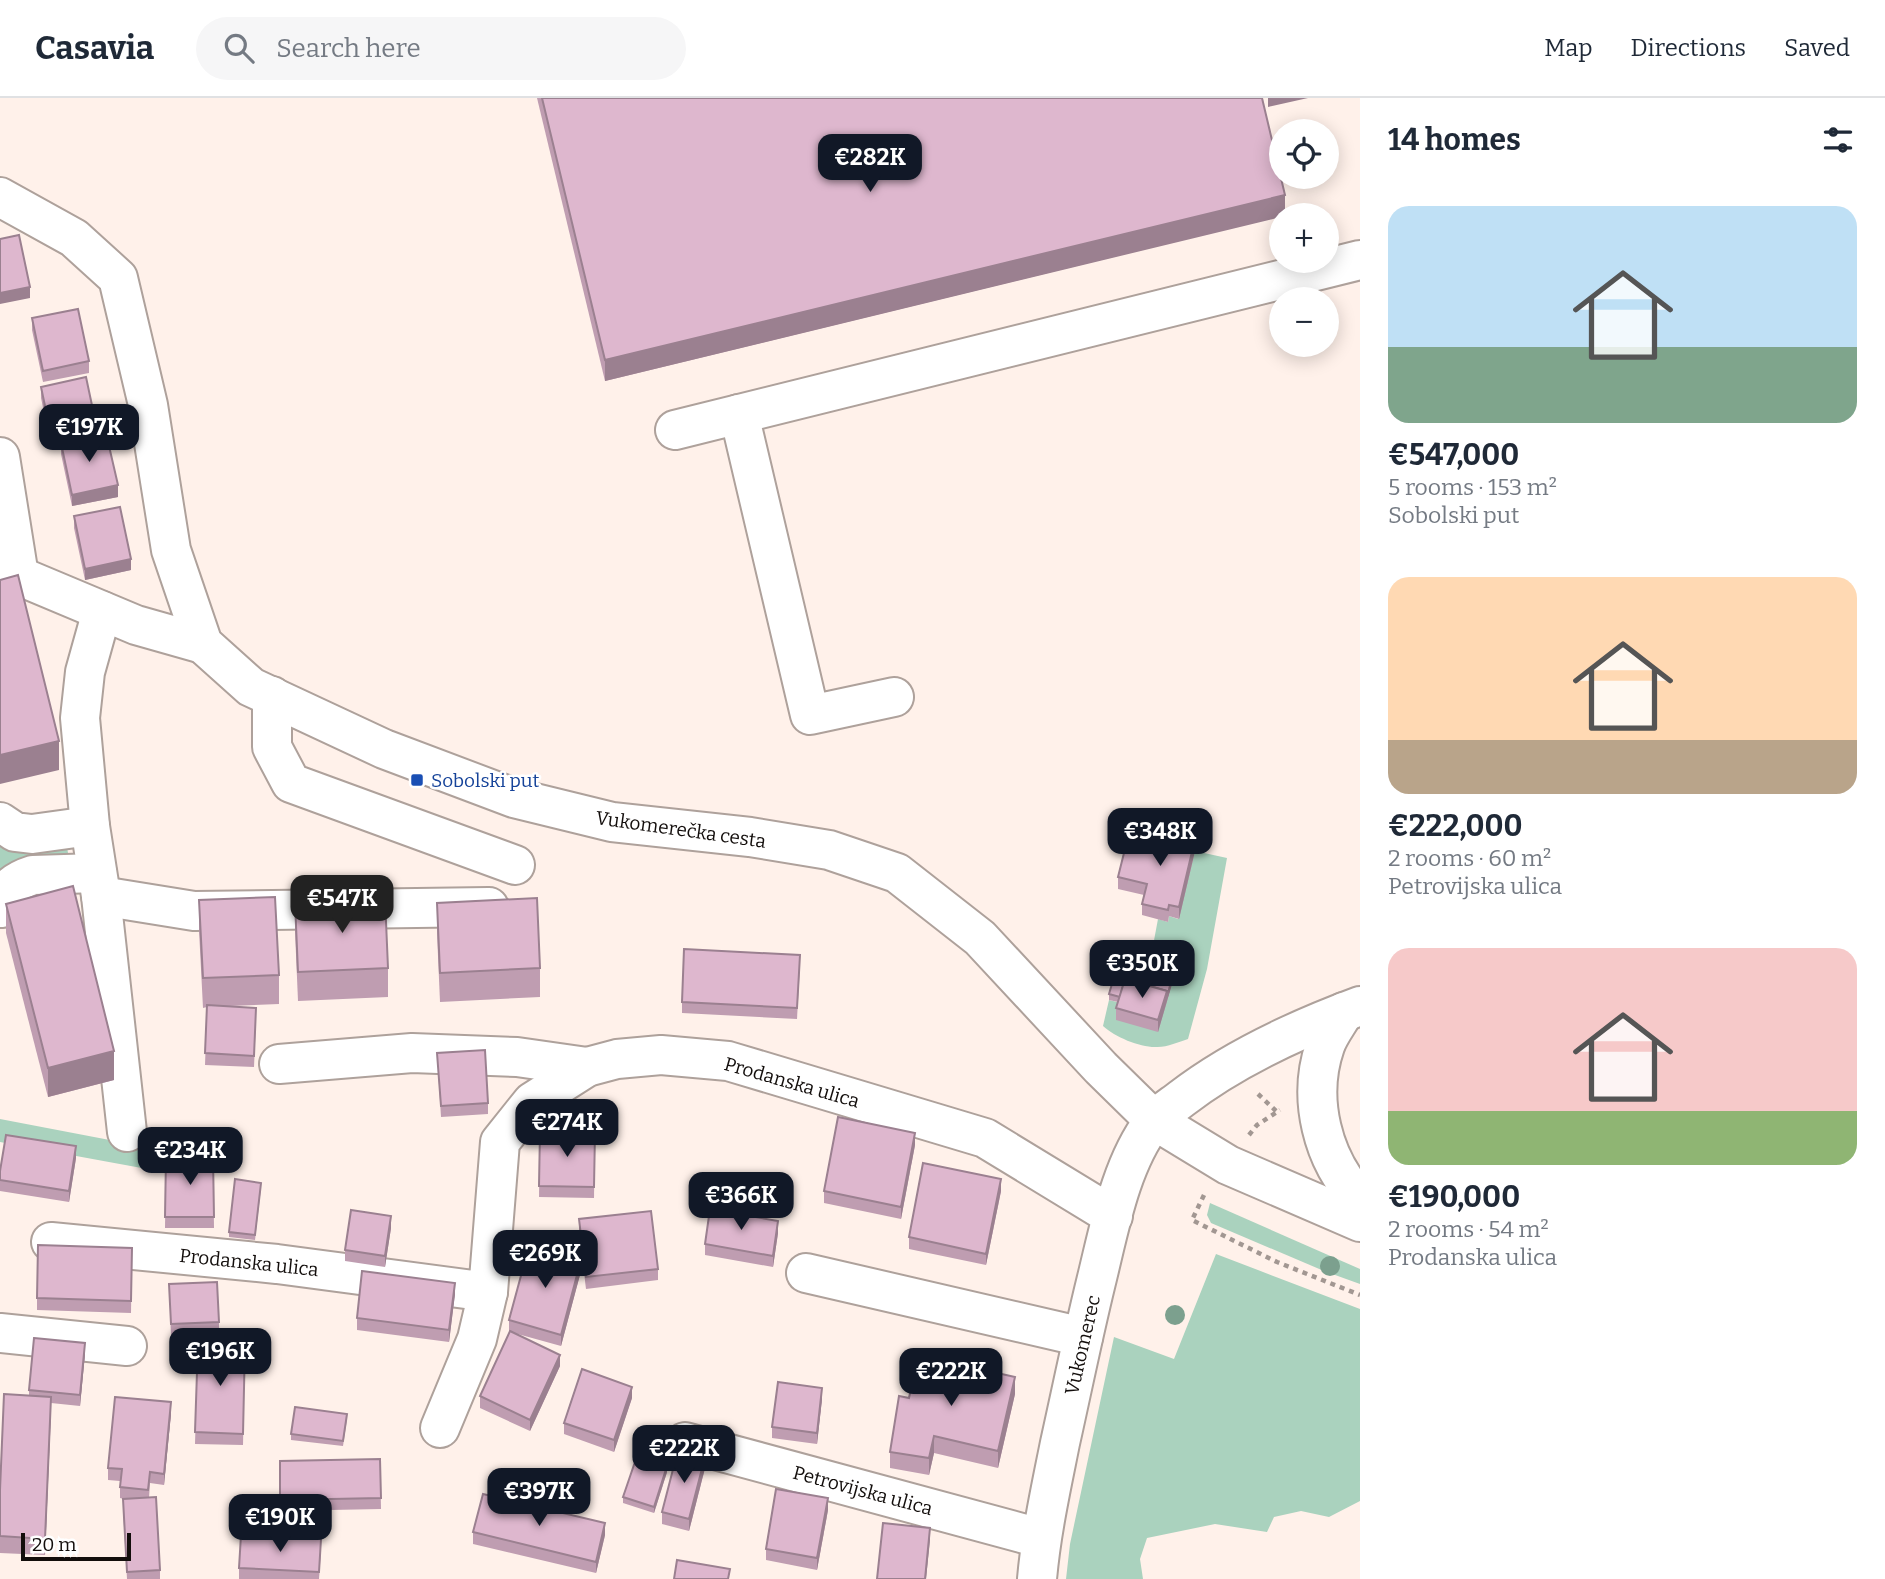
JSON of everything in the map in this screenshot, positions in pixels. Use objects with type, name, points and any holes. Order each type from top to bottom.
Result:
[{"type":"street","name":"Vukomerečka cesta","points":[[0,197],[74,238],[118,278],[148,405],[171,550],[203,644],[251,687],[384,749],[513,798],[612,822],[750,837],[828,850],[897,873],[980,938],[1092,1059],[1154,1120],[1228,1164],[1360,1222]]},
{"type":"street","points":[[675,430],[1360,260]]},
{"type":"street","points":[[738,414],[810,715],[894,697]]},
{"type":"street","points":[[0,457],[10,572],[136,625],[203,644]]},
{"type":"street","points":[[102,611],[85,672],[80,718],[90,826],[127,1132]]},
{"type":"street","points":[[272,696],[272,747],[291,783],[515,864]]},
{"type":"street","points":[[0,822],[15,832],[32,834],[90,826]]},
{"type":"street","points":[[2,908],[5,893],[24,878],[33,875],[99,885],[194,911],[522,907]]},
{"type":"street","points":[[1154,1120],[1222,1071],[1265,1047],[1352,1009]]},
{"type":"street","points":[[1352,1009],[1326,1044],[1317,1086],[1324,1136],[1333,1161],[1345,1183],[1360,1199]]},
{"type":"street","points":[[279,1064],[412,1053],[517,1057],[587,1067]]},
{"type":"street","name":"Prodanska ulica","points":[[440,1428],[477,1339],[488,1292],[500,1142],[532,1102],[587,1067],[617,1059],[661,1055],[728,1061],[985,1138],[1113,1216]]},
{"type":"street","name":"Vukomerec","points":[[1037,1579],[1040,1538],[1083,1337],[1113,1216],[1130,1162],[1154,1120]]},
{"type":"street","name":"Prodanska ulica","points":[[51,1242],[276,1264],[488,1292]]},
{"type":"street","points":[[806,1273],[1083,1337]]},
{"type":"street","points":[[0,1333],[127,1346]]},
{"type":"street","name":"Petrovijska ulica","points":[[685,1442],[1040,1538]]},
{"type":"path","points":[[1252,1088],[1276,1111]]},
{"type":"path","points":[[1205,1193],[1192,1220],[1277,1262],[1360,1295]]},
{"type":"green space","points":[[0,842],[67,847],[68,853],[19,861],[0,873]]},
{"type":"green space","points":[[1195,851],[1227,858],[1207,969],[1188,1039],[1168,1046],[1149,1047],[1114,1034],[1103,1026],[1109,1000],[1121,1003],[1155,980],[1149,967],[1158,919],[1168,922],[1169,916],[1178,919]]},
{"type":"green space","points":[[0,1119],[141,1146],[147,1169],[0,1142]]},
{"type":"green space","points":[[1210,1203],[1360,1269],[1360,1284],[1211,1223],[1207,1215]]},
{"type":"green space","points":[[1216,1254],[1360,1309],[1360,1501],[1329,1517],[1301,1511],[1274,1517],[1267,1532],[1215,1524],[1147,1538],[1140,1559],[1143,1579],[1066,1579],[1070,1544],[1114,1337],[1174,1359]]},
{"type":"building","points":[[542,98],[1262,98],[1269,128],[1269,189],[1284,189],[1285,195],[605,360]]},
{"type":"building","points":[[19,235],[30,287],[0,293],[0,239]]},
{"type":"building","points":[[78,309],[89,361],[43,371],[32,318]]},
{"type":"building","points":[[86,377],[97,429],[52,439],[41,387]]},
{"type":"building","points":[[106,433],[118,485],[72,495],[61,443]]},
{"type":"building","points":[[120,507],[131,559],[85,569],[74,516]]},
{"type":"building","points":[[18,575],[59,741],[0,755],[0,580]]},
{"type":"building","points":[[1155,830],[1195,839],[1179,907],[1169,905],[1168,910],[1142,904],[1147,884],[1118,877],[1126,845],[1150,850]]},
{"type":"building","points":[[73,886],[114,1051],[48,1068],[6,904]]},
{"type":"building","points":[[275,897],[279,975],[203,978],[199,900]]},
{"type":"building","points":[[385,898],[388,968],[298,972],[295,902]]},
{"type":"building","points":[[537,898],[540,968],[440,973],[437,903]]},
{"type":"building","points":[[684,949],[800,955],[797,1008],[682,1002]]},
{"type":"building","points":[[1119,960],[1147,968],[1149,961],[1159,964],[1155,974],[1172,978],[1167,997],[1167,991],[1125,979],[1120,997],[1109,994]]},
{"type":"building","points":[[1125,979],[1167,991],[1158,1020],[1116,1008]]},
{"type":"building","points":[[207,1005],[256,1008],[254,1056],[205,1053]]},
{"type":"building","points":[[485,1050],[488,1103],[441,1106],[437,1053]]},
{"type":"building","points":[[838,1117],[915,1133],[901,1207],[824,1191]]},
{"type":"building","points":[[540,1131],[595,1132],[594,1187],[539,1186]]},
{"type":"building","points":[[6,1135],[76,1146],[69,1191],[0,1180]]},
{"type":"building","points":[[166,1157],[213,1157],[214,1217],[165,1217]]},
{"type":"building","points":[[923,1163],[1001,1179],[986,1254],[909,1237]]},
{"type":"building","points":[[235,1179],[261,1183],[255,1235],[229,1232]]},
{"type":"building","points":[[710,1209],[778,1221],[773,1256],[705,1244]]},
{"type":"building","points":[[351,1210],[391,1216],[385,1256],[345,1250]]},
{"type":"building","points":[[651,1211],[658,1269],[586,1277],[579,1219]]},
{"type":"building","points":[[38,1245],[132,1248],[131,1301],[37,1298]]},
{"type":"building","points":[[529,1246],[581,1260],[561,1335],[509,1320]]},
{"type":"building","points":[[362,1271],[455,1283],[449,1330],[357,1318]]},
{"type":"building","points":[[217,1282],[219,1322],[171,1324],[169,1284]]},
{"type":"building","points":[[510,1331],[560,1355],[530,1420],[480,1396]]},
{"type":"building","points":[[34,1338],[85,1343],[80,1395],[29,1390]]},
{"type":"building","points":[[198,1342],[245,1343],[243,1434],[195,1432]]},
{"type":"building","points":[[918,1355],[1015,1377],[998,1451],[934,1436],[929,1458],[890,1452],[899,1396],[909,1398]]},
{"type":"building","points":[[582,1369],[632,1387],[614,1440],[564,1423]]},
{"type":"building","points":[[778,1382],[822,1388],[817,1433],[772,1427]]},
{"type":"building","points":[[4,1394],[51,1397],[45,1539],[0,1536]]},
{"type":"building","points":[[115,1397],[171,1402],[164,1474],[150,1472],[148,1490],[120,1487],[122,1469],[108,1468]]},
{"type":"building","points":[[295,1407],[347,1414],[343,1441],[291,1434]]},
{"type":"building","points":[[678,1450],[705,1457],[689,1519],[662,1512]]},
{"type":"building","points":[[637,1456],[667,1466],[654,1507],[623,1497]]},
{"type":"building","points":[[380,1459],[381,1498],[280,1500],[280,1461]]},
{"type":"building","points":[[776,1489],[828,1498],[817,1558],[766,1549]]},
{"type":"building","points":[[483,1494],[605,1523],[596,1562],[473,1532]]},
{"type":"building","points":[[156,1497],[160,1570],[127,1572],[123,1499]]},
{"type":"building","points":[[883,1523],[930,1528],[925,1579],[877,1579]]},
{"type":"building","points":[[241,1535],[321,1539],[319,1572],[239,1568]]},
{"type":"building","points":[[677,1560],[730,1569],[728,1579],[674,1579]]},
{"type":"place","name":"Sobolski put","points":[[417,780]]}]
